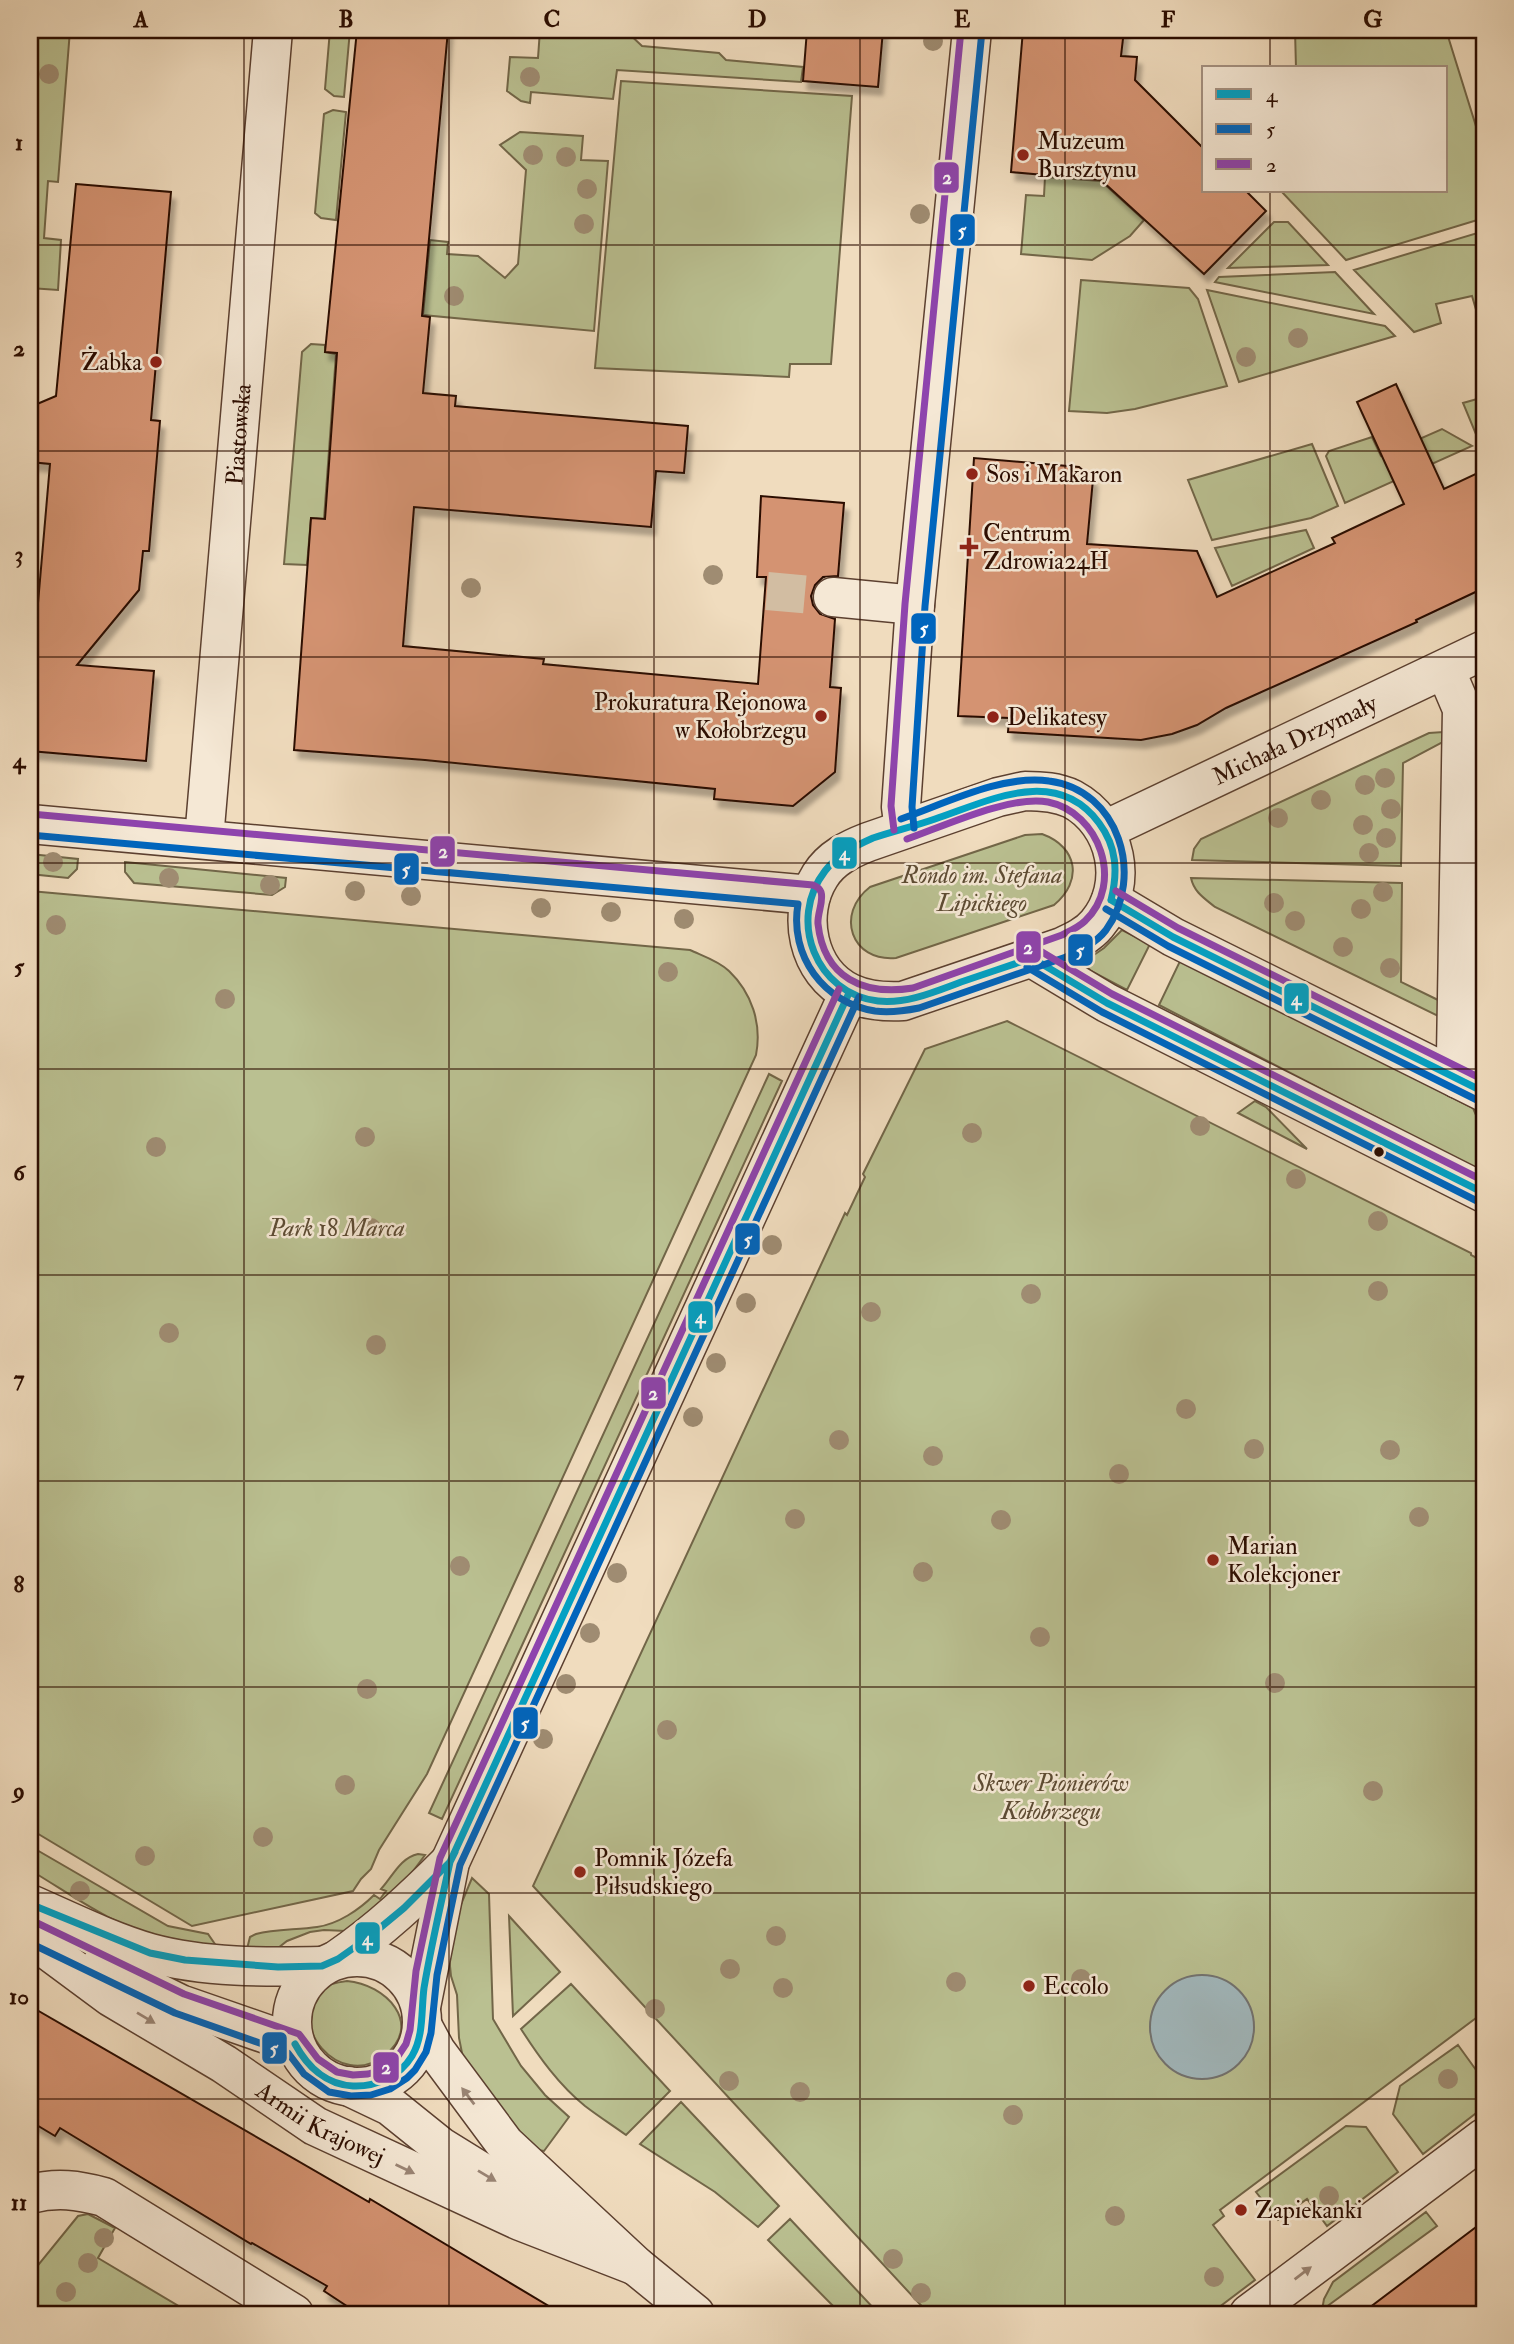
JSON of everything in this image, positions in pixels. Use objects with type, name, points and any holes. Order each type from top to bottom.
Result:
[{"type":"street","name":"Piastowska","points":[[204,839],[273,30]]},
{"type":"street","points":[[904,829],[901,807],[915,605],[972,30]]},
{"type":"street","points":[[833,597],[915,605]]},
{"type":"street","name":"Michała Drzymały","points":[[1105,830],[1484,650]]},
{"type":"street","points":[[1444,669],[1461,709],[1455,1055],[1471,1085]]},
{"type":"street","points":[[1026,790],[1050,791],[1072,799],[1089,811],[1105,830],[1116,865],[1111,900],[1097,923],[1081,938],[1032,958],[903,1001],[879,1002],[849,993],[830,978],[818,963],[810,944],[806,921],[811,895],[821,874],[848,849],[998,797],[1026,790]]},
{"type":"street","points":[[30,824],[811,895]]},
{"type":"street","points":[[1111,900],[1173,937],[1471,1085]]},
{"type":"street","points":[[1032,958],[1107,1003],[1484,1194]]},
{"type":"street","points":[[450,1862],[404,1908],[369,1937],[308,1977],[298,1992],[292,2009],[291,2027],[303,2060],[316,2073],[348,2086],[366,2086],[383,2081],[399,2072],[411,2058],[419,2042],[450,1862],[849,993]]},
{"type":"street","points":[[30,1904],[119,1942],[173,1958],[228,1965],[330,1962],[356,1956],[374,1959],[390,1965],[404,1976],[414,1991],[422,2016]]},
{"type":"street","points":[[30,1931],[180,2004],[295,2044]]},
{"type":"street","name":"Armii Krajowej","points":[[30,1937],[111,1997],[224,2064],[315,2126],[520,2221],[636,2266]]},
{"type":"street","name":"Armii Krajowej","points":[[422,2016],[436,2052],[505,2144],[636,2266],[695,2314]]},
{"type":"street","name":"Armii Krajowej","points":[[348,2086],[390,2106],[441,2147],[636,2266]]},
{"type":"street","points":[[1249,2314],[1484,2138]]},
{"type":"street","points":[[30,2194],[50,2189],[78,2190],[104,2197],[293,2314]]},
{"type":"green space","points":[[30,30],[70,30],[58,182],[48,181],[44,238],[61,240],[58,290],[30,288]]},
{"type":"green space","points":[[330,30],[350,30],[344,97],[334,96],[325,89]]},
{"type":"green space","points":[[540,30],[625,30],[642,46],[719,53],[726,60],[803,67],[801,82],[617,70],[613,99],[531,92],[530,103],[521,101],[507,91],[510,57],[538,58]]},
{"type":"green space","points":[[1295,30],[1446,30],[1484,152],[1484,218],[1346,260],[1282,192],[1448,192],[1448,66],[1296,66]]},
{"type":"green space","points":[[621,81],[852,96],[831,364],[790,364],[789,377],[595,368]]},
{"type":"green space","points":[[333,110],[346,112],[336,220],[321,218],[315,213],[324,114]]},
{"type":"green space","points":[[520,132],[583,136],[581,160],[608,161],[594,331],[423,315],[430,240],[448,242],[447,254],[478,256],[505,278],[518,264],[526,170],[500,145]]},
{"type":"green space","points":[[1045,177],[1101,181],[1144,220],[1130,236],[1092,260],[1021,254],[1026,195],[1044,196]]},
{"type":"green space","points":[[1274,222],[1288,222],[1328,265],[1228,268]]},
{"type":"green space","points":[[1484,231],[1484,311],[1477,313],[1472,296],[1436,304],[1441,323],[1414,332],[1354,270]]},
{"type":"green space","points":[[1335,272],[1374,314],[1215,282],[1219,277]]},
{"type":"green space","points":[[1081,280],[1189,288],[1198,299],[1227,386],[1135,409],[1107,413],[1069,411]]},
{"type":"green space","points":[[1207,290],[1385,326],[1395,336],[1239,382]]},
{"type":"green space","points":[[311,344],[325,345],[325,352],[336,354],[324,519],[311,518],[307,565],[284,564],[302,352]]},
{"type":"green space","points":[[1484,397],[1484,442],[1480,444],[1463,403]]},
{"type":"green space","points":[[1442,429],[1472,446],[1345,503],[1326,456],[1329,451],[1372,437],[1381,456]]},
{"type":"green space","points":[[1312,444],[1338,506],[1311,518],[1212,540],[1188,480]]},
{"type":"green space","points":[[1306,530],[1314,548],[1232,586],[1215,548]]},
{"type":"green space","points":[[1443,732],[1443,742],[1403,763],[1401,866],[1192,860],[1194,849],[1201,839],[1429,733]]},
{"type":"green space","name":"Rondo im. Stefana Lipickiego","points":[[1042,834],[1063,847],[1072,865],[1069,886],[1054,905],[896,958],[881,957],[868,952],[853,934],[853,910],[859,898],[870,887],[1025,835]]},
{"type":"green space","points":[[30,854],[78,859],[77,869],[68,878],[30,874]]},
{"type":"green space","points":[[125,862],[286,878],[285,887],[272,895],[134,883],[125,872]]},
{"type":"green space","points":[[1191,878],[1402,883],[1401,982],[1438,1000],[1438,1016],[1215,907],[1197,891]]},
{"type":"green space","name":"Park 18 Marca","points":[[30,891],[690,950],[725,967],[744,989],[753,1010],[758,1032],[756,1055],[427,1774],[379,1850],[371,1869],[353,1891],[192,1926],[30,1829]]},
{"type":"green space","points":[[1122,930],[1150,944],[1127,990],[1086,966],[1088,959]]},
{"type":"green space","points":[[1181,959],[1473,1108],[1484,1134],[1484,1173],[1159,1005]]},
{"type":"green space","name":"Skwer Pionierów Kołobrzegu","points":[[1007,1021],[1471,1253],[1484,1262],[1484,2012],[1220,2210],[1224,2216],[1213,2225],[1255,2280],[1210,2314],[1100,2314],[1099,2311],[1095,2314],[929,2314],[533,1886],[845,1213],[847,1215],[865,1177],[863,1174],[925,1049]]},
{"type":"green space","points":[[769,1074],[782,1081],[442,1819],[429,1813]]},
{"type":"green space","points":[[1255,1101],[1266,1107],[1307,1149],[1238,1113]]},
{"type":"green space","points":[[30,1846],[168,1926],[208,1934],[217,1947],[150,1934],[128,1927],[103,1914],[30,1870]]},
{"type":"green space","points":[[418,1854],[425,1855],[402,1886],[346,1931],[310,1932],[287,1941],[278,1948],[247,1949],[250,1937],[256,1934],[333,1923],[362,1906],[374,1895],[380,1899],[386,1891],[381,1889],[397,1868],[406,1859]]},
{"type":"green space","points":[[472,1878],[489,1894],[493,2019],[521,2066],[545,2095],[569,2117],[544,2151],[538,2150],[519,2132],[463,2058],[457,1995],[449,1956],[454,1921]]},
{"type":"green space","points":[[509,1916],[560,1972],[513,2016]]},
{"type":"green space","points":[[347,1981],[375,1989],[395,2008],[400,2019],[401,2031],[396,2044],[384,2056],[367,2065],[350,2065],[335,2059],[322,2048],[313,2034],[309,2019],[312,2003],[322,1989]]},
{"type":"green space","points":[[571,1984],[670,2091],[626,2135],[585,2106],[558,2080],[521,2029]]},
{"type":"green space","points":[[1458,2045],[1484,2081],[1484,2107],[1423,2154],[1393,2114],[1400,2086]]},
{"type":"green space","points":[[681,2102],[779,2206],[758,2227],[715,2192],[640,2144]]},
{"type":"green space","points":[[1346,2126],[1366,2127],[1398,2172],[1327,2226],[1307,2199],[1278,2220],[1256,2192]]},
{"type":"green space","points":[[1426,2212],[1437,2226],[1322,2310],[1324,2299],[1333,2282]]},
{"type":"green space","points":[[88,2214],[115,2228],[98,2258],[192,2314],[30,2314],[30,2275],[78,2216]]},
{"type":"green space","points":[[790,2219],[879,2314],[841,2314],[768,2240]]},
{"type":"water","points":[[1202,1975],[1222,1979],[1239,1990],[1250,2007],[1254,2027],[1250,2047],[1239,2064],[1222,2075],[1202,2079],[1182,2075],[1165,2064],[1154,2047],[1150,2027],[1154,2007],[1165,1990],[1182,1979]]},
{"type":"building","points":[[357,30],[448,30],[422,316],[430,317],[423,393],[456,396],[455,406],[688,426],[684,473],[656,471],[651,527],[414,507],[403,646],[544,659],[543,664],[758,684],[766,577],[757,577],[761,496],[844,503],[838,576],[823,577],[815,585],[811,596],[813,605],[820,614],[835,619],[830,687],[841,688],[835,772],[793,806],[714,799],[715,789],[425,760],[294,750],[311,518],[325,519],[337,353],[325,352]]},
{"type":"building","points":[[807,30],[883,30],[878,87],[803,81]]},
{"type":"building","points":[[1023,30],[1124,30],[1121,56],[1137,57],[1135,80],[1202,147],[1202,192],[1247,192],[1266,211],[1204,274],[1101,180],[1011,172]]},
{"type":"building","points":[[76,184],[171,192],[151,420],[160,421],[149,551],[143,551],[139,590],[77,665],[154,671],[146,761],[30,751],[30,661],[33,661],[50,464],[30,462],[30,407],[56,396]]},
{"type":"building","points":[[1396,384],[1444,489],[1484,470],[1484,588],[1416,620],[1417,622],[1226,708],[1197,725],[1172,734],[1141,740],[1008,732],[1009,718],[958,716],[974,458],[1079,467],[1093,479],[1087,544],[1197,551],[1217,597],[1335,543],[1332,538],[1404,504],[1357,402]]},
{"type":"building","points":[[30,2006],[369,2202],[370,2199],[562,2314],[359,2314],[324,2291],[327,2286],[251,2244],[60,2128],[55,2136],[30,2121]]},
{"type":"building","points":[[1484,2221],[1484,2314],[1361,2314]]},
{"type":"tunnel","points":[[767,591],[833,597]]},
{"type":"transit line","name":"2","points":[[894,830],[891,806],[905,604],[961,30]]},
{"type":"transit line","name":"5","points":[[914,828],[912,807],[925,606],[982,31]]},
{"type":"transit line","name":"5","points":[[30,835],[798,904],[799,942],[814,974],[840,998],[881,1012],[919,1008],[1066,957],[1102,935],[1118,908],[1124,861],[1118,839],[1108,818],[1093,800],[1073,788],[1049,781],[1013,782],[974,792],[901,819]]},
{"type":"transit line","name":"4","points":[[1032,958],[910,999],[878,1001],[856,995],[838,985],[824,970],[814,952],[809,932],[809,911],[814,890],[835,860],[873,838],[999,797],[1021,792],[1042,792],[1063,795],[1082,805],[1105,832],[1113,851],[1115,870],[1111,900]]},
{"type":"transit line","name":"2","points":[[31,814],[813,885],[821,892],[818,924],[828,958],[849,979],[878,989],[913,988],[1062,935],[1085,921],[1097,905],[1103,888],[1101,851],[1093,834],[1081,819],[1066,808],[1048,802],[1033,801],[996,807],[907,839]]},
{"type":"transit line","name":"2","points":[[1116,891],[1178,928],[1484,1080]]},
{"type":"transit line","name":"4","points":[[1111,900],[1173,937],[1484,1092]]},
{"type":"transit line","name":"5","points":[[1106,909],[1168,946],[1479,1101]]},
{"type":"transit line","name":"2","points":[[1037,949],[1112,994],[1484,1181]]},
{"type":"transit line","name":"4","points":[[1032,958],[1107,1003],[1484,1193]]},
{"type":"transit line","name":"5","points":[[1027,967],[1102,1012],[1479,1202]]},
{"type":"transit line","name":"2","points":[[35,1922],[184,1994],[299,2034],[318,2059],[337,2072],[368,2074],[382,2070],[394,2062],[406,2044],[410,2030],[416,1971],[440,1858],[839,989]]},
{"type":"transit line","name":"4","points":[[30,1904],[150,1953],[185,1960],[278,1967],[322,1966],[338,1959],[369,1937],[404,1908],[450,1862],[849,993]]},
{"type":"transit line","name":"5","points":[[30,1943],[175,2013],[288,2053],[304,2074],[329,2092],[351,2096],[371,2095],[390,2089],[415,2070],[426,2052],[431,2033],[437,1975],[460,1865],[859,997]]},
{"type":"transit line","name":"4","points":[[295,2044],[305,2060],[318,2073],[343,2085],[362,2086],[379,2082],[394,2075],[407,2063],[419,2040],[430,1956],[450,1862],[455,1852]]},
{"type":"place","name":"Muzeum Bursztynu","points":[[1023,155]]},
{"type":"place","name":"Żabka","points":[[156,362]]},
{"type":"place","name":"Sos i Makaron","points":[[972,474]]},
{"type":"place","name":"Centrum Zdrowia24H","points":[[969,547]]},
{"type":"place","name":"Prokuratura Rejonowa w Kołobrzegu","points":[[821,716]]},
{"type":"place","name":"Delikatesy","points":[[993,717]]},
{"type":"place","name":"Marian Kolekcjoner","points":[[1213,1560]]},
{"type":"place","name":"Pomnik Józefa Piłsudskiego","points":[[580,1872]]},
{"type":"place","name":"Eccolo","points":[[1029,1986]]},
{"type":"place","name":"Zapiekanki","points":[[1241,2210]]}]
